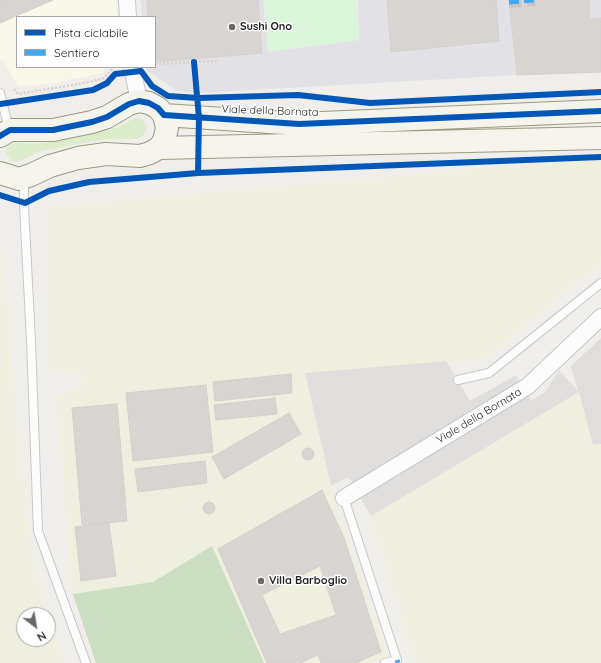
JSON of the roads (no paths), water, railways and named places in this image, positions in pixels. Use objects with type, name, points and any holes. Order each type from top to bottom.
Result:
[{"type":"main road","points":[[5,133],[53,130],[92,122],[107,117],[129,104],[139,101],[149,103],[158,108],[164,115],[166,136],[159,148]]},
{"type":"main road","name":"Viale della Bornata","points":[[164,115],[200,104],[299,124],[601,111]]},
{"type":"main road","points":[[0,173],[13,178],[24,178],[50,166],[78,158],[106,154],[140,156],[159,148],[601,138]]},
{"type":"street","points":[[127,0],[128,16]]},
{"type":"street","points":[[133,70],[139,101]]},
{"type":"street","name":"Viale della Bornata","points":[[344,498],[528,386],[601,317]]},
{"type":"lane","points":[[0,93],[5,133]]},
{"type":"lane","points":[[24,178],[38,531],[86,663]]},
{"type":"lane","points":[[458,380],[489,372],[601,283]]},
{"type":"lane","points":[[344,498],[397,660],[385,663]]},
{"type":"tunnel","points":[[509,2],[535,0]]},
{"type":"place","name":"Sushi Ono","points":[[232,27]]},
{"type":"place","name":"Villa Barboglio","points":[[261,581]]}]
